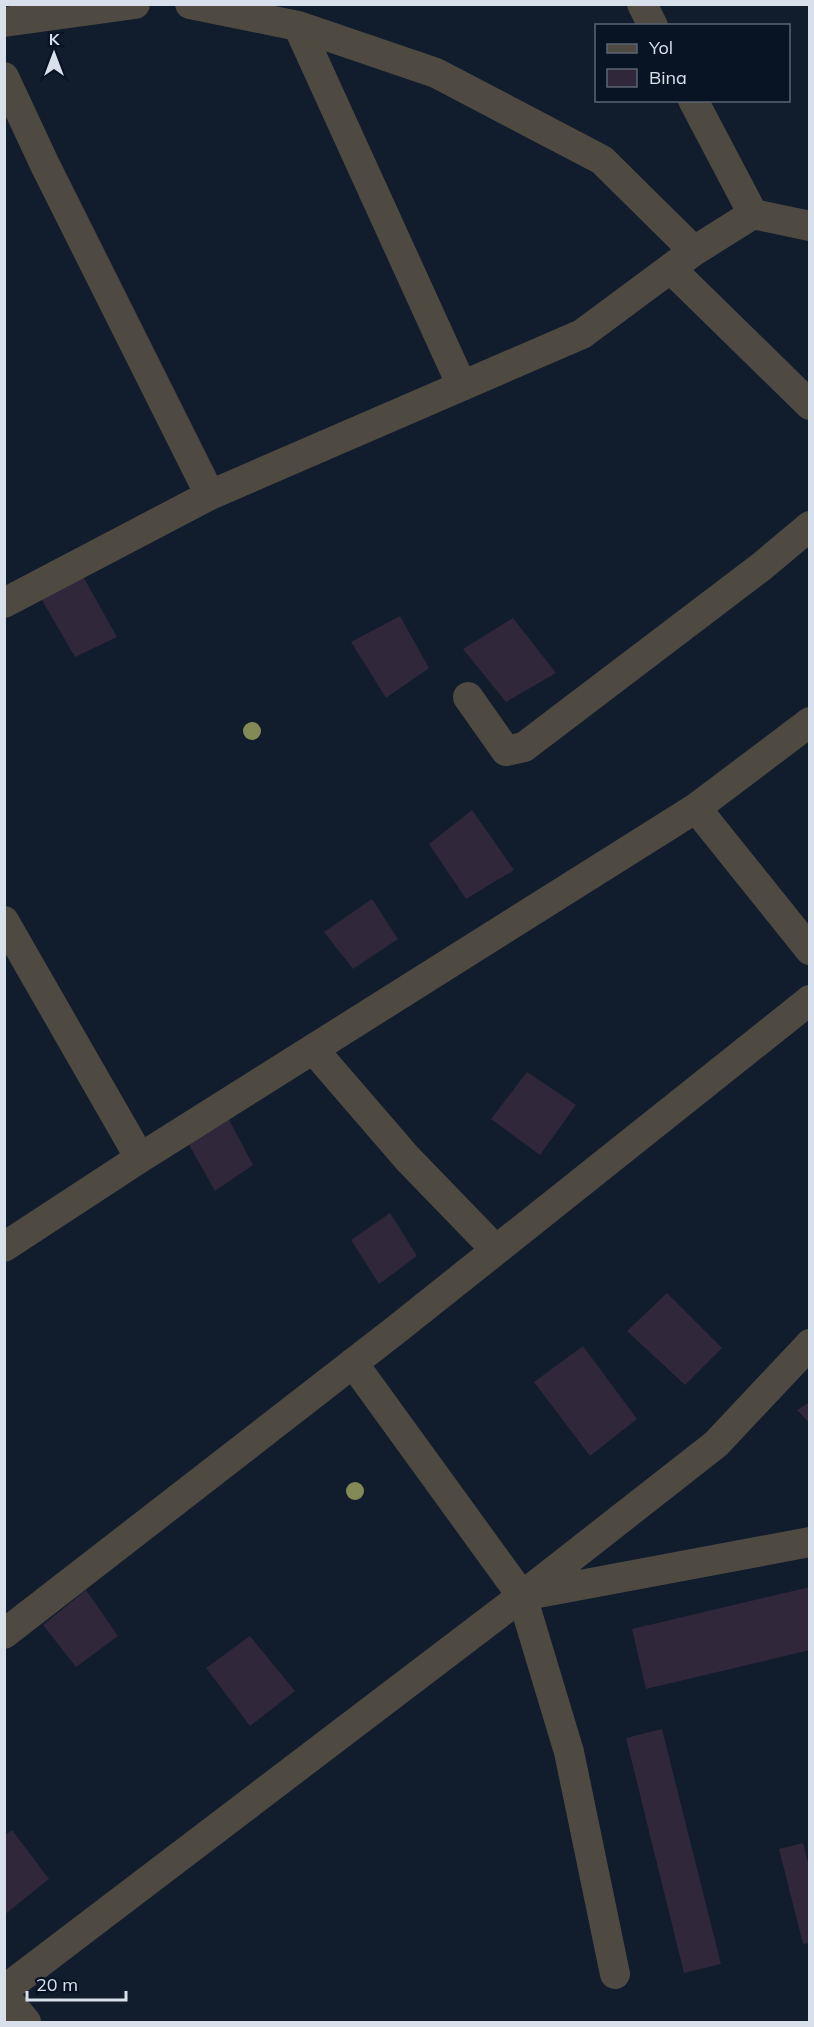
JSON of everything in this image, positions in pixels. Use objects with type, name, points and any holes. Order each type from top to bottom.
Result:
[{"type":"street","points":[[4,22],[135,4]]},
{"type":"street","points":[[190,4],[231,9],[298,26],[436,73],[602,159],[694,251]]},
{"type":"street","points":[[642,4],[652,24]]},
{"type":"street","points":[[298,26],[462,386]]},
{"type":"street","points":[[4,77],[45,165],[210,495]]},
{"type":"street","points":[[694,102],[753,214]]},
{"type":"street","points":[[4,603],[210,495],[582,334],[694,251],[753,214],[810,226]]},
{"type":"street","points":[[670,269],[810,405]]},
{"type":"street","points":[[468,698],[506,751],[524,747],[760,567],[810,526]]},
{"type":"street","points":[[4,1247],[140,1158],[696,808],[810,722]]},
{"type":"street","points":[[696,808],[810,950]]},
{"type":"street","points":[[4,921],[140,1158]]},
{"type":"street","points":[[4,1634],[353,1363],[810,1000]]},
{"type":"street","points":[[313,1049],[407,1158],[496,1250]]},
{"type":"street","points":[[4,1990],[522,1596],[716,1444],[810,1344]]},
{"type":"street","points":[[353,1363],[522,1596],[569,1752],[615,1974]]},
{"type":"street","points":[[522,1596],[810,1542]]},
{"type":"street","points":[[4,1995],[26,2022]]},
{"type":"building","points":[[81,573],[117,637],[75,657],[39,595]]},
{"type":"building","points":[[400,616],[429,668],[386,698],[351,642]]},
{"type":"building","points":[[513,618],[556,673],[506,702],[463,649]]},
{"type":"building","points":[[472,810],[514,870],[466,899],[429,844]]},
{"type":"building","points":[[372,899],[398,939],[353,969],[324,932]]},
{"type":"building","points":[[527,1072],[576,1105],[540,1155],[491,1119]]},
{"type":"building","points":[[228,1118],[253,1165],[215,1191],[187,1141]]},
{"type":"building","points":[[390,1213],[417,1256],[379,1284],[351,1240]]},
{"type":"building","points":[[667,1293],[722,1348],[685,1385],[627,1331]]},
{"type":"building","points":[[583,1346],[637,1419],[590,1456],[534,1382]]},
{"type":"building","points":[[810,1402],[810,1424],[797,1410]]},
{"type":"building","points":[[810,1587],[810,1650],[646,1689],[632,1629]]},
{"type":"building","points":[[86,1590],[118,1636],[76,1667],[43,1625]]},
{"type":"building","points":[[250,1636],[295,1691],[250,1726],[206,1668]]},
{"type":"building","points":[[662,1729],[721,1964],[684,1973],[626,1738]]},
{"type":"building","points":[[12,1830],[49,1879],[4,1915],[4,1836]]},
{"type":"building","points":[[803,1843],[810,1871],[810,1943],[803,1944],[779,1849]]}]
